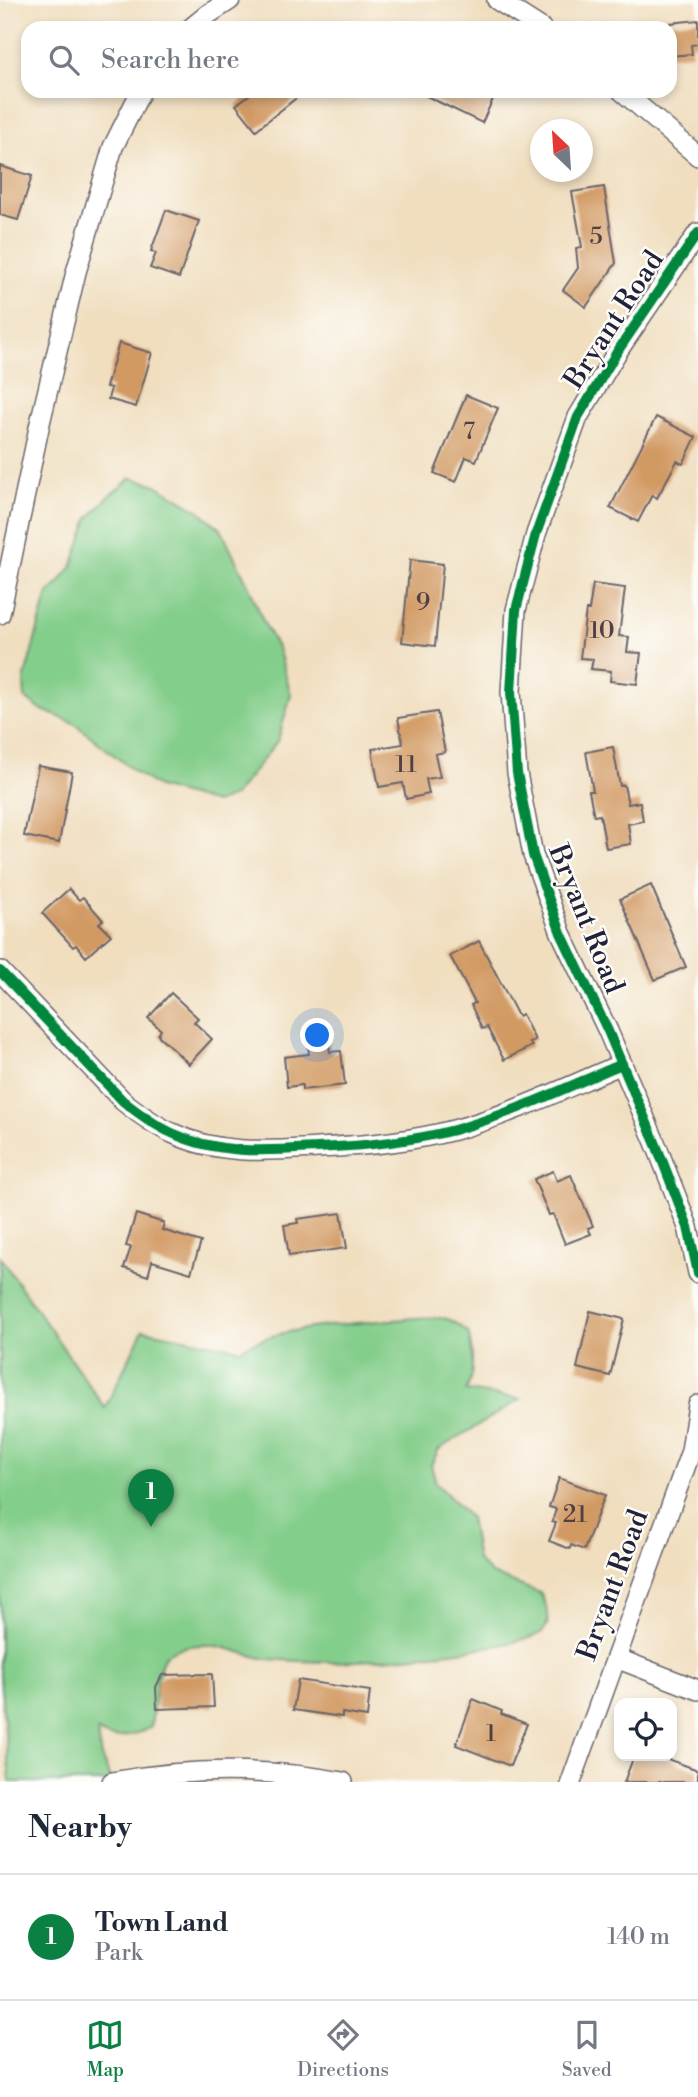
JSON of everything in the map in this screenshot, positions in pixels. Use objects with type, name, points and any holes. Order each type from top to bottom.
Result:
[{"type":"street","points":[[199,21],[230,0]]},
{"type":"street","points":[[497,0],[530,21]]},
{"type":"street","points":[[0,614],[40,423],[76,272],[113,147],[138,98]]},
{"type":"street","points":[[630,98],[698,156]]},
{"type":"street","name":"Bryant Road","points":[[698,233],[617,352],[578,417],[536,534],[516,610],[511,692],[517,774],[533,855],[561,933],[622,1064],[688,1227],[698,1273]]},
{"type":"street","points":[[0,971],[123,1101],[146,1119],[172,1133],[201,1144],[228,1150],[296,1150],[373,1145],[413,1139],[491,1118],[622,1064]]},
{"type":"street","name":"Bryant Road","points":[[571,1782],[691,1451],[698,1405]]},
{"type":"street","points":[[616,1658],[698,1690]]},
{"type":"street","points":[[112,1782],[172,1774],[216,1772],[256,1772],[343,1782]]},
{"type":"green space","points":[[131,478],[154,484],[198,510],[221,529],[279,651],[291,695],[278,740],[234,796],[215,803],[158,787],[74,723],[40,709],[25,698],[24,680],[48,593],[72,566],[89,518],[109,496]]},
{"type":"green space","points":[[0,1257],[105,1408],[143,1330],[240,1349],[292,1331],[333,1325],[431,1317],[444,1318],[457,1324],[468,1332],[471,1347],[472,1369],[466,1391],[521,1399],[439,1449],[431,1465],[436,1483],[470,1518],[477,1560],[491,1574],[540,1593],[548,1612],[546,1628],[528,1638],[505,1644],[408,1657],[350,1661],[268,1659],[214,1646],[180,1648],[166,1655],[160,1668],[151,1727],[117,1738],[97,1731],[101,1757],[112,1782],[10,1782],[0,1678]]},
{"type":"building","points":[[698,20],[698,44],[691,45],[692,54],[677,55],[677,22]]},
{"type":"building","points":[[245,98],[296,98],[256,130],[236,105]]},
{"type":"building","points":[[430,98],[493,99],[482,123]]},
{"type":"building","points":[[0,166],[32,176],[18,220],[0,215]]},
{"type":"building","points":[[604,187],[616,263],[586,307],[563,290],[578,268],[576,248],[582,247],[572,192]]},
{"type":"building","points":[[166,210],[199,221],[179,278],[150,268],[156,253],[151,251]]},
{"type":"building","points":[[119,343],[152,353],[136,407],[108,399],[111,388],[106,387]]},
{"type":"building","points":[[466,395],[498,408],[476,461],[466,457],[456,482],[434,473]]},
{"type":"building","points":[[656,417],[696,437],[683,464],[677,461],[657,498],[652,495],[638,522],[610,508]]},
{"type":"building","points":[[410,560],[443,564],[435,646],[402,642]]},
{"type":"building","points":[[593,584],[625,588],[619,636],[629,637],[627,652],[641,653],[637,684],[610,681],[611,671],[591,669],[593,659],[580,658],[586,610],[589,610]]},
{"type":"building","points":[[437,712],[445,752],[435,754],[440,777],[426,779],[429,794],[406,799],[403,783],[379,787],[372,749],[403,744],[398,718]]},
{"type":"building","points":[[613,747],[620,786],[624,785],[628,804],[640,802],[643,821],[628,824],[631,844],[606,848],[600,815],[594,816],[589,791],[593,791],[586,752]]},
{"type":"building","points":[[38,766],[72,772],[59,843],[24,836]]},
{"type":"building","points":[[651,885],[686,967],[655,980],[620,899]]},
{"type":"building","points":[[69,889],[79,900],[83,897],[103,920],[99,923],[111,935],[86,957],[76,945],[73,947],[42,913]]},
{"type":"building","points":[[479,941],[518,1016],[522,1014],[535,1040],[529,1042],[532,1046],[504,1060],[487,1027],[482,1029],[471,1005],[475,1003],[450,956]]},
{"type":"building","points":[[171,993],[198,1018],[194,1022],[212,1039],[189,1064],[158,1035],[161,1030],[148,1018]]},
{"type":"building","points":[[328,1034],[330,1052],[341,1051],[345,1085],[302,1090],[302,1085],[287,1087],[284,1057],[309,1054],[307,1037]]},
{"type":"building","points":[[553,1171],[557,1181],[571,1175],[593,1226],[588,1228],[591,1234],[565,1244],[534,1179]]},
{"type":"building","points":[[341,1213],[347,1248],[289,1256],[284,1225],[298,1223],[297,1219]]},
{"type":"building","points":[[136,1214],[164,1223],[162,1230],[201,1242],[191,1273],[152,1261],[148,1276],[124,1268],[131,1247],[126,1246]]},
{"type":"building","points":[[590,1311],[624,1319],[610,1376],[577,1368]]},
{"type":"building","points":[[559,1478],[605,1495],[584,1550],[571,1545],[570,1549],[549,1541],[556,1523],[552,1522],[556,1509],[549,1507]]},
{"type":"building","points":[[212,1674],[214,1707],[157,1709],[156,1687],[162,1675]]},
{"type":"building","points":[[298,1680],[370,1691],[367,1717],[342,1713],[342,1717],[293,1710]]},
{"type":"building","points":[[473,1699],[527,1724],[510,1766],[456,1745]]},
{"type":"building","points":[[632,1761],[673,1761],[698,1770],[698,1782],[624,1782]]},
{"type":"cycle path","points":[[698,233],[617,352],[578,417],[536,534],[516,610],[511,692],[517,773],[533,855],[561,933],[608,1031],[657,1147],[688,1227],[698,1273]]},
{"type":"cycle path","points":[[0,971],[123,1101],[172,1133],[189,1140],[225,1148],[280,1150],[352,1146],[437,1134],[476,1124],[622,1064]]},
{"type":"place","name":"Town Land","points":[[151,1527]]}]
